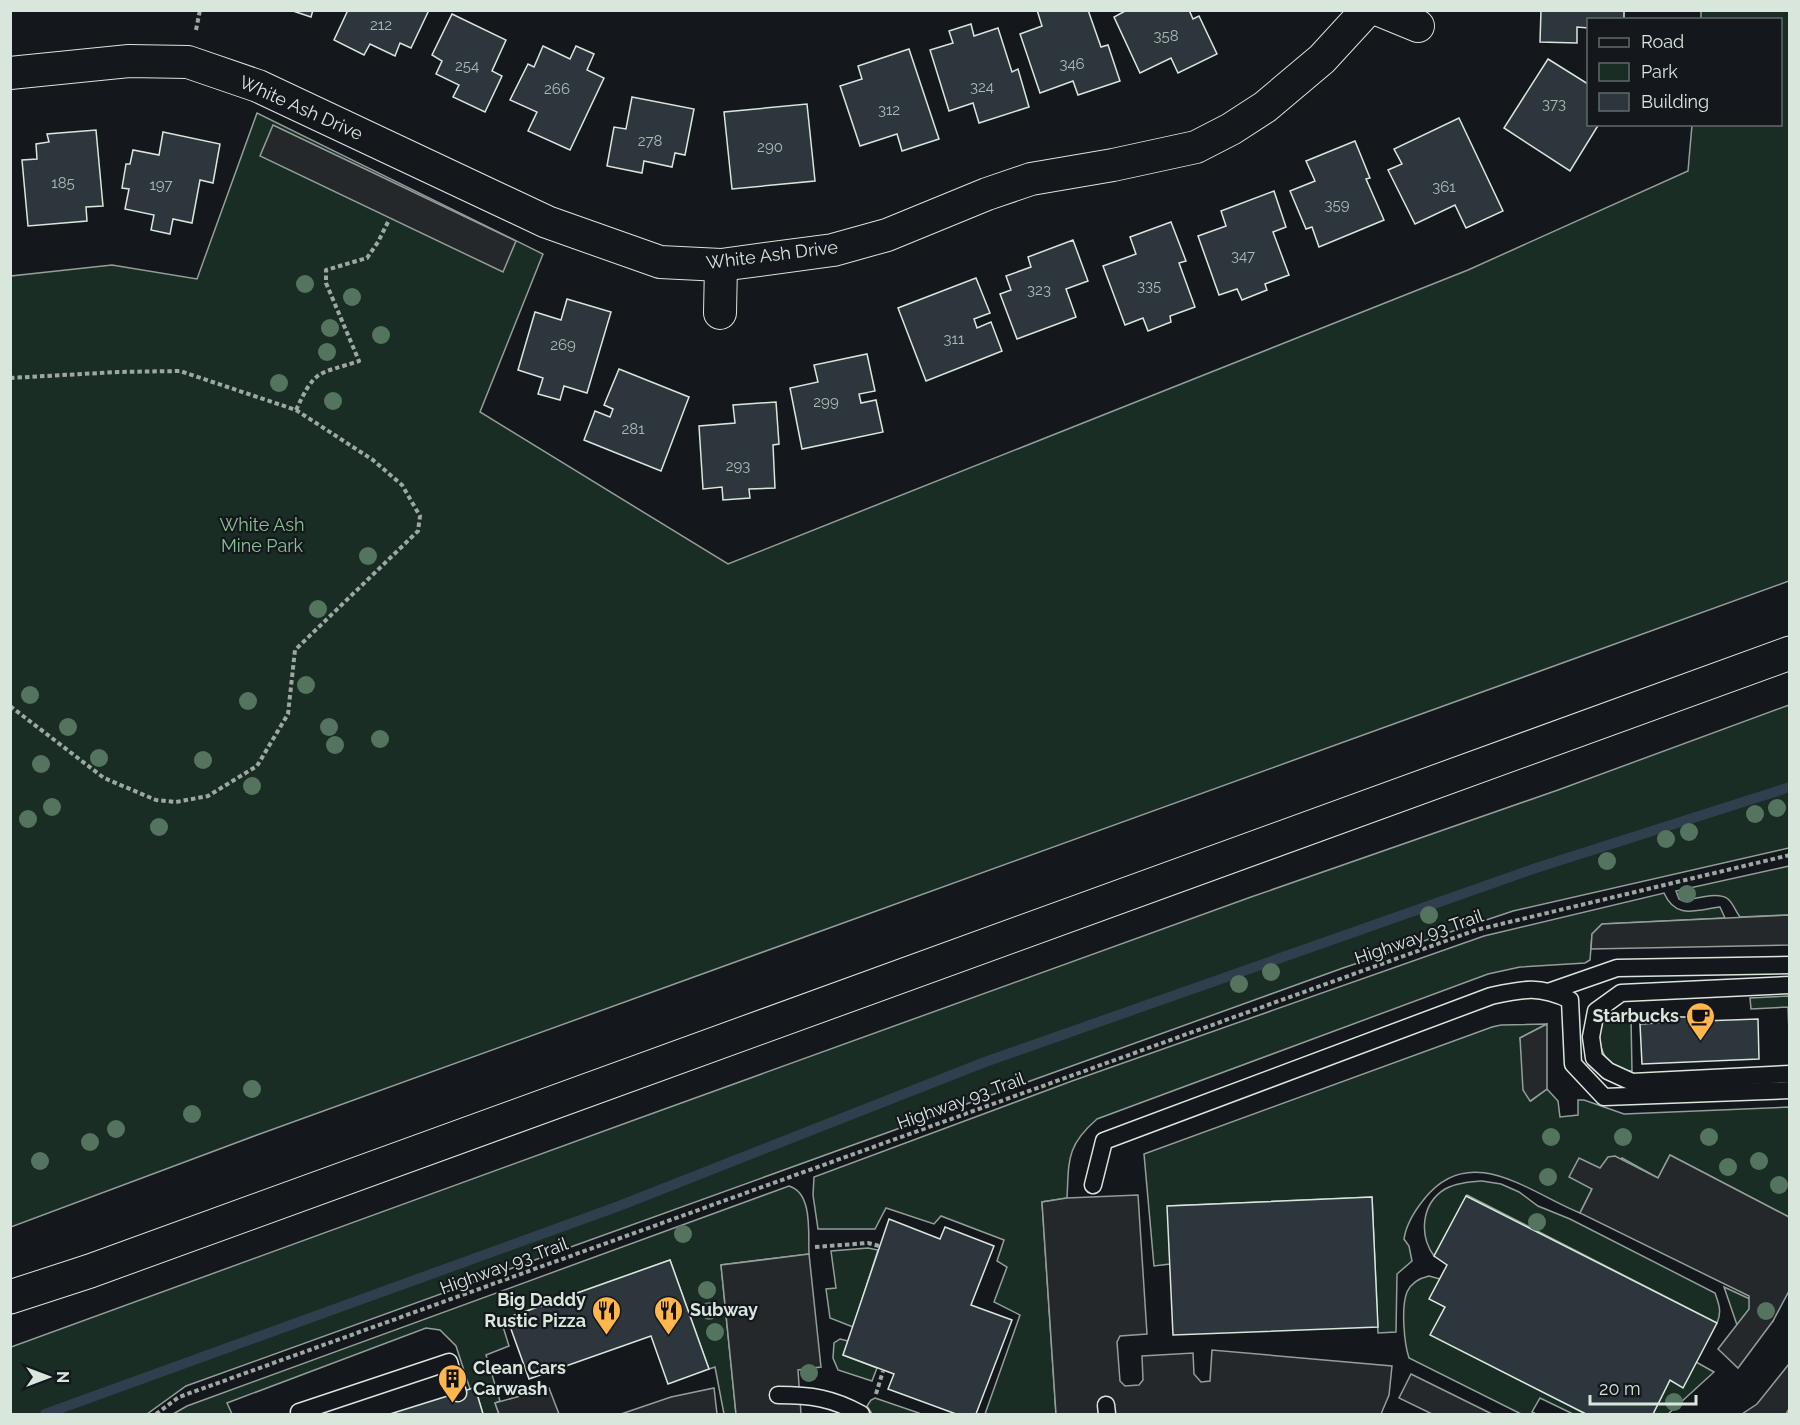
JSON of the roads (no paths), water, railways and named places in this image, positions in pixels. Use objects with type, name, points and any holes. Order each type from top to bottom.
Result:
[{"type":"highway","points":[[10,1297],[101,1267],[1790,653]]},
{"type":"street","name":"White Ash Drive","points":[[10,73],[129,61],[188,62],[258,86],[547,222],[660,262],[721,265],[833,250],[887,235],[987,194],[1031,179],[1113,165],[1196,147],[1231,129],[1265,107],[1322,59],[1367,10]]},
{"type":"street","points":[[1379,10],[1418,26]]},
{"type":"street","points":[[720,313],[721,265]]},
{"type":"lane","points":[[1551,991],[1617,968],[1790,965]]},
{"type":"lane","points":[[1790,985],[1621,993],[1596,1011],[1591,1037],[1593,1058],[1608,1071],[1632,1082],[1790,1074]]},
{"type":"lane","points":[[1093,1185],[1104,1141],[1491,996],[1521,989],[1551,991],[1570,1000],[1573,1064],[1604,1097],[1790,1090]]},
{"type":"lane","points":[[300,1414],[299,1412],[449,1362],[458,1393]]},
{"type":"lane","points":[[778,1395],[805,1395],[841,1403],[861,1414]]},
{"type":"waterway","points":[[45,1414],[619,1206],[985,1062],[1536,868],[1790,787]]},
{"type":"place","name":"Starbucks","points":[[1700,1042]]},
{"type":"place","name":"Big Daddy Rustic Pizza","points":[[607,1336]]},
{"type":"place","name":"Subway","points":[[669,1336]]},
{"type":"place","name":"Clean Cars Carwash","points":[[452,1404]]},
{"type":"park label","name":"White Ash Mine Park","points":[[262,535]]}]
